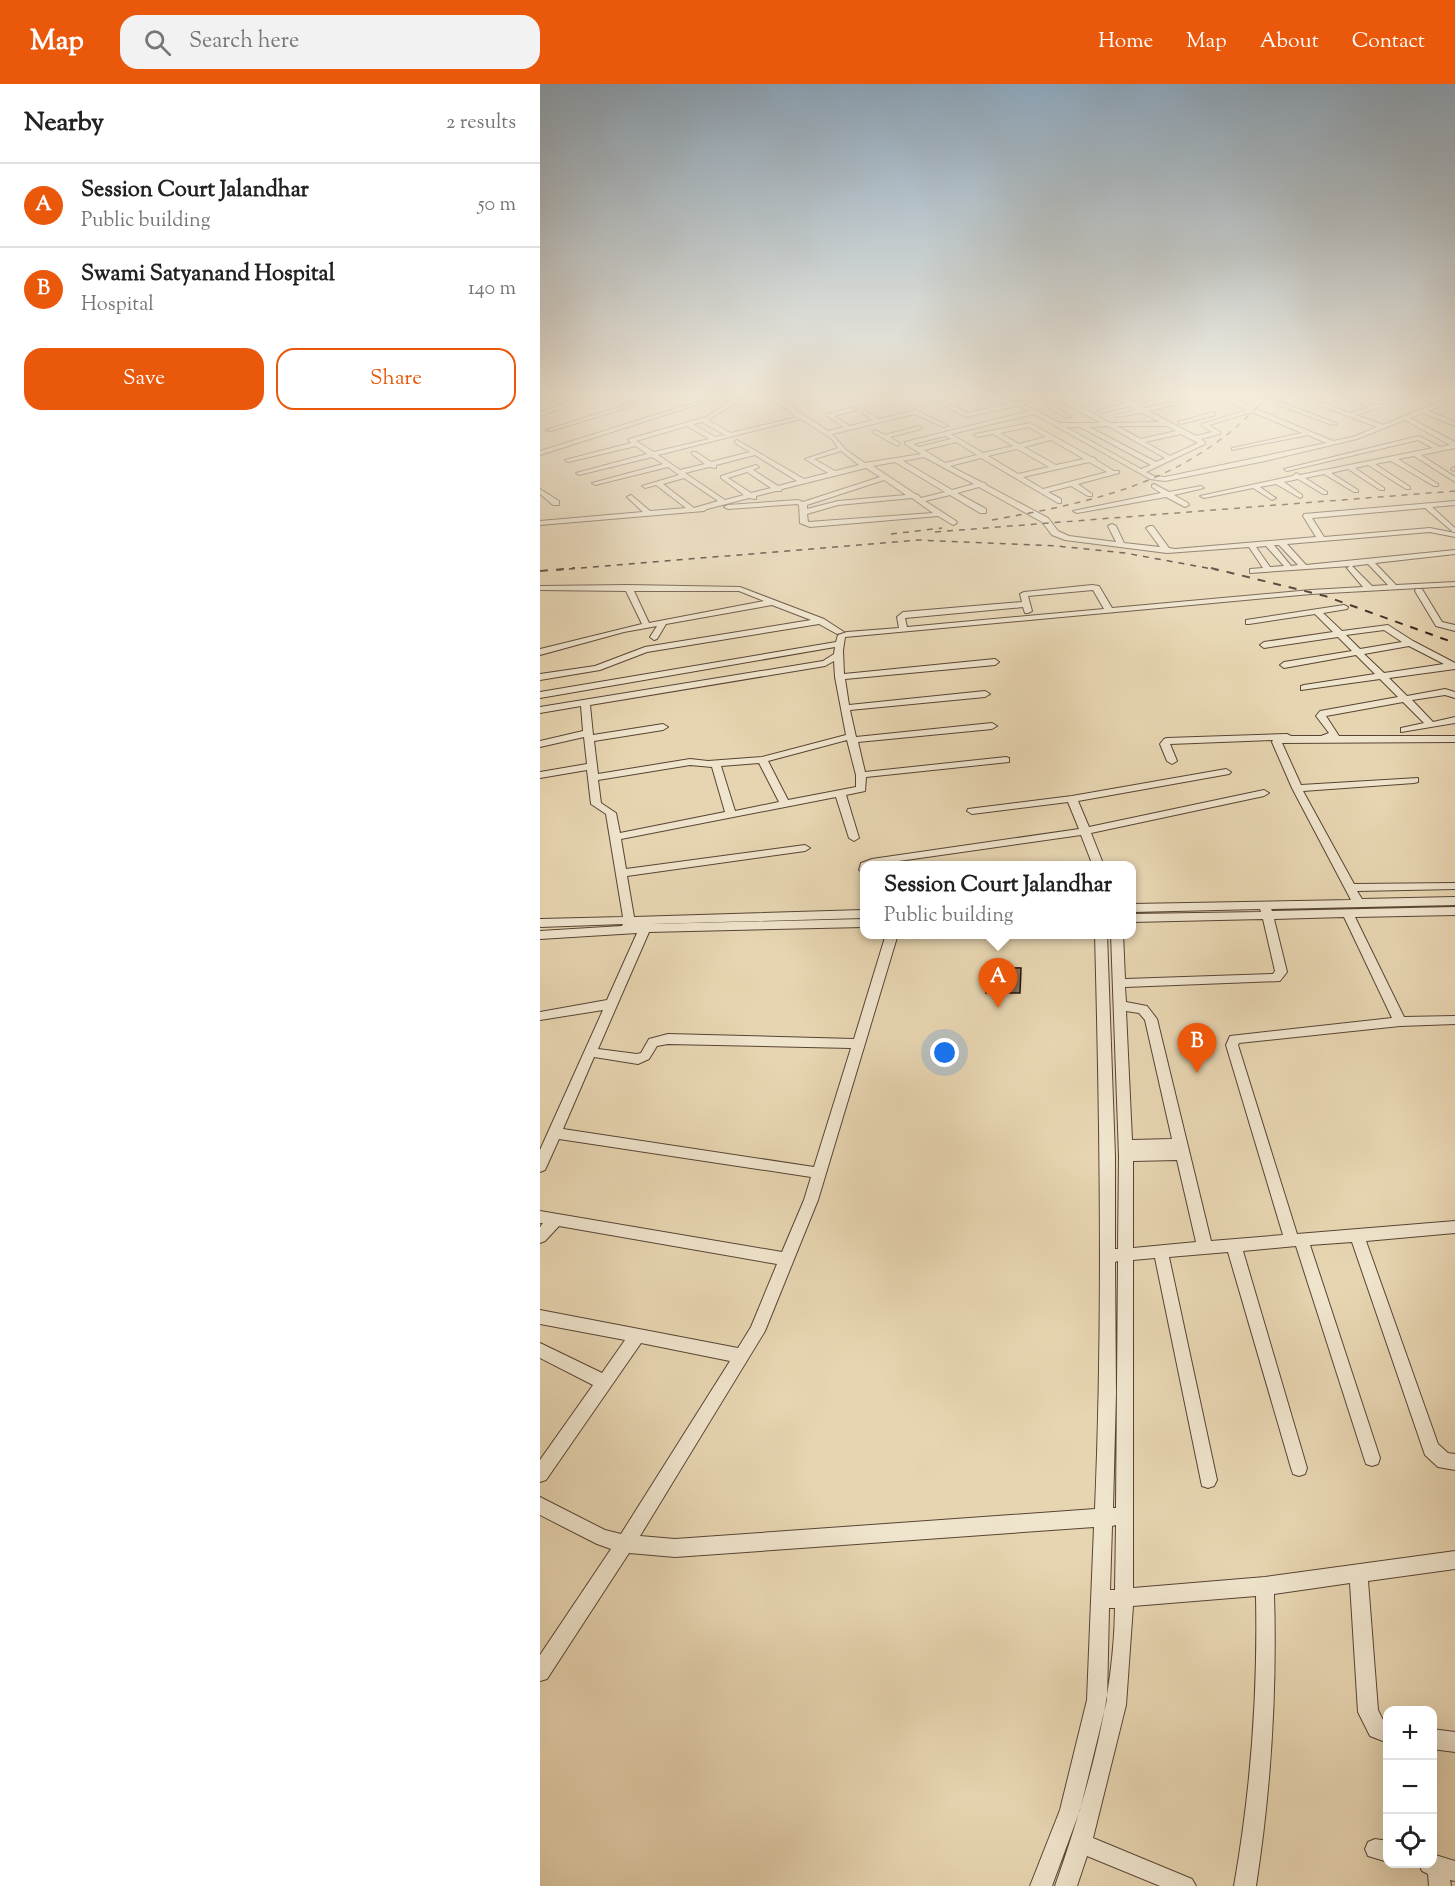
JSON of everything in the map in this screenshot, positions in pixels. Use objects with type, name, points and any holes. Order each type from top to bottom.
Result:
[{"type":"street","points":[[645,486],[658,483]]},
{"type":"street","points":[[658,483],[694,510]]},
{"type":"street","points":[[696,483],[724,502]]},
{"type":"street","points":[[732,483],[762,504]]},
{"type":"street","points":[[769,483],[801,506],[804,523],[810,525],[941,514]]},
{"type":"street","points":[[694,510],[797,483]]},
{"type":"street","points":[[801,506],[868,483]]},
{"type":"street","points":[[896,483],[952,523]]},
{"type":"street","points":[[932,483],[983,511]]},
{"type":"street","points":[[1029,483],[1058,501]]},
{"type":"street","points":[[1042,491],[1076,483]]},
{"type":"street","points":[[1192,483],[1209,496],[1267,483]]},
{"type":"street","points":[[1280,483],[1300,496]]},
{"type":"street","points":[[1309,483],[1325,494]]},
{"type":"street","points":[[1343,483],[1356,491]]},
{"type":"street","points":[[1373,483],[1382,489]]},
{"type":"street","points":[[1400,483],[1408,488]]},
{"type":"street","points":[[540,523],[762,504],[801,506],[919,498],[983,484],[1045,520],[1059,535],[1167,551],[1454,531]]},
{"type":"street","points":[[1073,484],[1090,495]]},
{"type":"street","points":[[1154,486],[1185,505]]},
{"type":"street","points":[[1254,486],[1272,498]]},
{"type":"street","points":[[1077,511],[1201,488]]},
{"type":"street","points":[[540,491],[556,503]]},
{"type":"street","points":[[1231,491],[1243,500]]},
{"type":"street","points":[[1132,494],[1155,507]]},
{"type":"street","points":[[631,497],[649,514]]},
{"type":"street","points":[[1322,540],[1307,516],[1455,503]]},
{"type":"street","points":[[1427,506],[1454,531]]},
{"type":"street","points":[[1112,526],[1122,545]]},
{"type":"street","points":[[1150,528],[1167,551]]},
{"type":"street","points":[[1282,543],[1305,568]]},
{"type":"street","points":[[1269,544],[1290,569]]},
{"type":"street","points":[[1252,546],[1268,570]]},
{"type":"street","points":[[1253,571],[1370,562],[1455,552]]},
{"type":"street","points":[[1370,562],[1393,586]]},
{"type":"street","points":[[1351,568],[1369,588]]},
{"type":"street","points":[[540,695],[842,637],[1303,592],[1455,584]]},
{"type":"street","points":[[628,587],[644,626],[654,637],[657,647]]},
{"type":"street","points":[[1030,618],[1023,595],[1026,593],[1094,587],[1110,611]]},
{"type":"street","points":[[540,588],[731,588],[747,591],[821,621],[842,637]]},
{"type":"street","points":[[1419,591],[1439,624],[1455,627]]},
{"type":"street","points":[[1303,592],[1430,724]]},
{"type":"street","points":[[540,652],[644,626],[775,602]]},
{"type":"street","points":[[904,630],[901,617],[906,614],[1026,604]]},
{"type":"street","points":[[1002,606],[1008,620]]},
{"type":"street","points":[[1249,622],[1344,607]]},
{"type":"street","points":[[540,678],[597,668],[637,652],[657,647],[821,621]]},
{"type":"street","points":[[654,637],[663,623]]},
{"type":"street","points":[[1264,645],[1339,632],[1385,627],[1410,644],[1454,666]]},
{"type":"street","points":[[615,837],[861,789],[861,775],[839,677],[837,656],[842,637]]},
{"type":"street","points":[[1284,665],[1410,644]]},
{"type":"street","points":[[540,710],[825,663],[837,656]]},
{"type":"street","points":[[839,677],[995,662]]},
{"type":"street","points":[[1304,688],[1454,666]]},
{"type":"street","points":[[1172,762],[1165,744],[1167,741],[1245,736],[1333,737],[1322,714],[1445,693],[1455,695]]},
{"type":"street","points":[[847,708],[985,694]]},
{"type":"street","points":[[585,703],[596,804],[610,812],[628,924]]},
{"type":"street","points":[[1404,730],[1455,720]]},
{"type":"street","points":[[593,778],[690,762],[716,764],[762,760],[852,738],[992,726]]},
{"type":"street","points":[[540,744],[663,727]]},
{"type":"street","points":[[1358,903],[1277,745],[1279,740],[1455,739]]},
{"type":"street","points":[[762,760],[785,804]]},
{"type":"street","points":[[861,775],[1006,760]]},
{"type":"street","points":[[716,764],[732,815]]},
{"type":"street","points":[[540,775],[592,766]]},
{"type":"street","points":[[972,811],[1072,799],[1226,772]]},
{"type":"street","points":[[1298,788],[1414,780]]},
{"type":"street","points":[[840,793],[854,838]]},
{"type":"street","points":[[879,861],[1086,831],[1264,793]]},
{"type":"street","points":[[1072,799],[1098,861]]},
{"type":"street","points":[[621,873],[805,848]]},
{"type":"street","points":[[1351,888],[1455,886]]},
{"type":"street","points":[[1136,918],[1358,903],[1455,901]]},
{"type":"street","points":[[1136,908],[1348,913],[1455,911]]},
{"type":"street","points":[[1120,983],[1276,978],[1281,972],[1266,910]]},
{"type":"street","points":[[1348,913],[1400,1022]]},
{"type":"street","points":[[647,924],[860,914]]},
{"type":"street","points":[[540,923],[860,923]]},
{"type":"street","points":[[540,935],[628,924]]},
{"type":"street","points":[[540,1166],[647,924]]},
{"type":"street","points":[[540,1672],[625,1544],[757,1331],[819,1173],[890,939]]},
{"type":"street","points":[[1066,1886],[1081,1843],[1116,1705],[1124,1598],[1126,1151],[1102,939]]},
{"type":"street","points":[[1041,1886],[1070,1810],[1097,1700],[1108,1393],[1108,1256],[1114,1046],[1121,1006],[1117,939]]},
{"type":"street","points":[[540,1016],[612,1004]]},
{"type":"street","points":[[1121,1006],[1143,1009],[1150,1014],[1205,1248]]},
{"type":"street","points":[[1372,1458],[1296,1240],[1232,1042],[1238,1038],[1400,1022],[1455,1020]]},
{"type":"street","points":[[591,1052],[638,1059],[645,1056],[653,1042],[668,1039],[859,1044]]},
{"type":"street","points":[[554,1133],[819,1173]]},
{"type":"street","points":[[1126,1151],[1182,1149]]},
{"type":"street","points":[[540,1217],[787,1259]]},
{"type":"street","points":[[540,1237],[556,1219]]},
{"type":"street","points":[[1108,1256],[1455,1227]]},
{"type":"street","points":[[1357,1235],[1431,1449],[1444,1461],[1455,1462]]},
{"type":"street","points":[[1234,1245],[1299,1468]]},
{"type":"street","points":[[1161,1252],[1208,1480]]},
{"type":"street","points":[[540,1317],[742,1356]]},
{"type":"street","points":[[540,1474],[637,1336]]},
{"type":"street","points":[[540,1350],[604,1382]]},
{"type":"street","points":[[540,1506],[603,1538],[625,1544],[675,1548],[1125,1516]]},
{"type":"street","points":[[1102,1600],[1265,1586],[1455,1560]]},
{"type":"street","points":[[1358,1574],[1368,1712],[1377,1729],[1383,1731]]},
{"type":"street","points":[[1245,1886],[1253,1841],[1266,1709],[1265,1586]]},
{"type":"street","points":[[1437,1740],[1455,1742]]},
{"type":"street","points":[[1081,1843],[1185,1886]]},
{"type":"building","points":[[987,967],[1021,968],[1020,993],[986,993]]},
{"type":"railway","points":[[992,520],[1069,505],[1142,483]]},
{"type":"railway","points":[[935,532],[1455,491]]},
{"type":"railway","points":[[891,534],[942,528]]},
{"type":"railway","points":[[557,570],[919,540],[1057,546],[1125,553],[1218,570]]},
{"type":"railway","points":[[540,571],[575,568]]},
{"type":"railway","points":[[1211,568],[1325,596],[1455,643]]},
{"type":"place","name":"Session Court Jalandhar","points":[[998,1008]]},
{"type":"place","name":"Swami Satyanand Hospital","points":[[1197,1073]]}]
